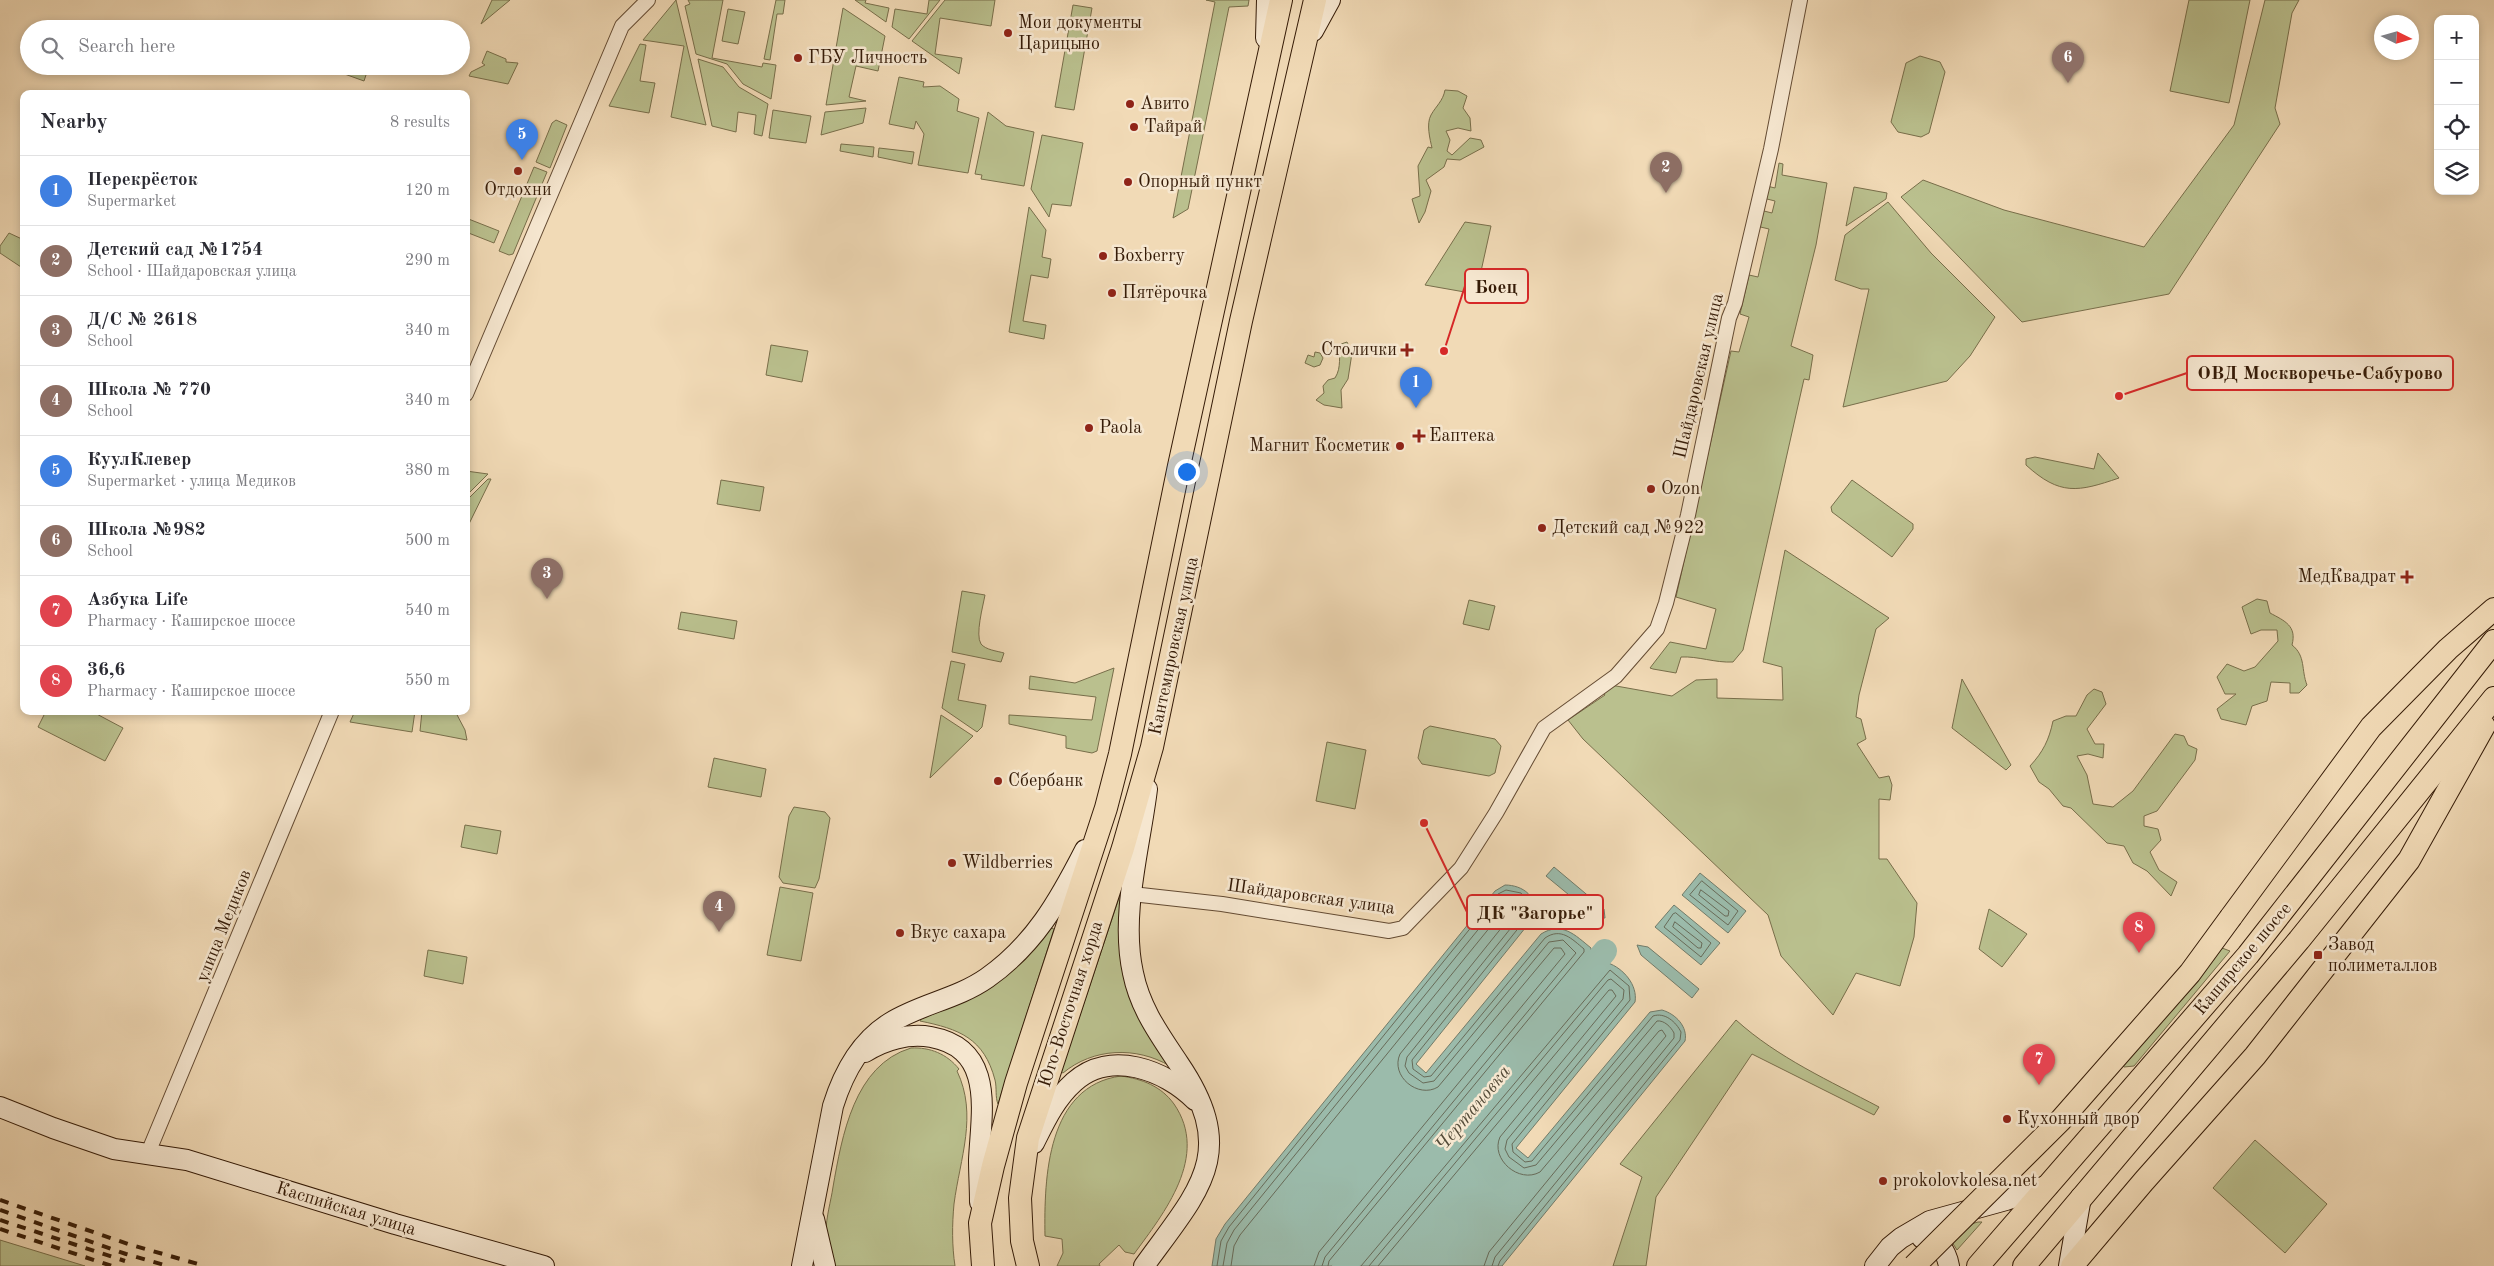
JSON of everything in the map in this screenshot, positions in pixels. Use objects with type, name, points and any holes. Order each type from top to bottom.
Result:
[{"type":"main road","points":[[1264,86],[1267,0]]},
{"type":"main road","name":"Кантемировская улица","points":[[1120,754],[1178,466],[1264,86],[1281,0]]},
{"type":"main road","name":"Кантемировская улица","points":[[1144,1266],[1190,1203],[1202,1183],[1209,1144],[1206,1120],[1202,1107],[1189,1080],[1154,1028],[1140,999],[1133,974],[1128,937],[1132,894],[1152,747],[1239,331],[1315,0]]},
{"type":"main road","points":[[1304,51],[1330,0]]},
{"type":"main road","points":[[1914,1266],[2060,1121],[2190,973],[2354,748],[2408,688],[2494,609]]},
{"type":"main road","name":"Каширское шоссе","points":[[1978,1266],[2248,955],[2494,641]]},
{"type":"main road","name":"Каширское шоссе","points":[[2024,1266],[2298,940],[2494,698]]},
{"type":"main road","points":[[2072,1266],[2254,1056],[2409,860],[2494,708]]},
{"type":"main road","name":"Юго-Восточная хорда","points":[[1027,1264],[1020,1220],[1021,1175],[1028,1138],[1124,848],[1152,747]]},
{"type":"main road","name":"Юго-Восточная хорда","points":[[983,1264],[980,1223],[993,1166],[1016,1083],[1106,808],[1120,754]]},
{"type":"main road","points":[[802,1266],[833,1106],[841,1083],[855,1059],[871,1038],[891,1022],[970,989],[1001,968],[1024,947],[1054,908],[1106,808]]},
{"type":"main road","points":[[855,1059],[882,1043],[897,1038],[925,1036],[952,1044],[971,1061],[980,1081],[984,1107],[979,1160],[980,1223]]},
{"type":"main road","points":[[1021,1175],[1048,1114],[1075,1080],[1088,1073],[1116,1065],[1140,1067],[1175,1083],[1202,1107]]},
{"type":"main road","name":"Каспийская улица","points":[[0,1107],[114,1149],[186,1160],[395,1224],[544,1266]]},
{"type":"main road","name":"Каспийская улица","points":[[148,1153],[181,1172],[529,1266]]},
{"type":"main road","points":[[1876,1264],[1890,1247],[1901,1238],[1930,1221],[2006,1200],[2049,1185]]},
{"type":"main road","points":[[2068,1266],[2081,1197]]},
{"type":"main road","points":[[813,1214],[825,1266]]},
{"type":"main road","points":[[1876,1264],[1906,1242],[1921,1238],[1934,1240],[1941,1246],[1949,1266]]},
{"type":"street","points":[[470,385],[622,26],[648,0]]},
{"type":"street","name":"Шайдаровская улица","points":[[1132,894],[1222,904],[1389,931],[1404,928],[1460,868],[1496,813],[1544,728],[1616,676],[1657,629],[1666,603],[1688,515],[1728,318],[1735,303],[1771,149],[1800,0]]},
{"type":"street","name":"улица Медиков","points":[[148,1153],[330,715]]},
{"type":"green space","points":[[492,0],[510,0],[481,24]]},
{"type":"green space","points":[[676,0],[706,125],[671,117],[684,46],[643,40]]},
{"type":"green space","points":[[688,0],[723,0],[712,58],[762,67],[763,63],[776,65],[771,99],[743,84],[727,64],[696,54],[685,6],[690,4]]},
{"type":"green space","points":[[776,0],[785,0],[783,14],[777,14],[770,60],[764,59]]},
{"type":"green space","points":[[855,0],[866,0],[865,3],[889,8],[886,22]]},
{"type":"green space","points":[[929,0],[940,0],[909,39],[892,27],[895,9],[927,14]]},
{"type":"green space","points":[[945,0],[995,0],[991,26],[940,18],[935,54],[962,58],[959,74],[912,41]]},
{"type":"green space","points":[[1206,0],[1249,0],[1248,6],[1229,7],[1188,209],[1173,218],[1215,2]]},
{"type":"green space","points":[[2189,0],[2250,0],[2229,103],[2170,91]]},
{"type":"green space","points":[[2265,0],[2299,0],[2292,13],[2275,108],[2280,124],[2169,294],[2022,322],[1901,197],[1923,180],[2004,210],[2144,247],[2234,125]]},
{"type":"green space","points":[[1073,5],[1092,8],[1074,110],[1055,107]]},
{"type":"green space","points":[[843,8],[885,36],[878,71],[856,66],[849,97],[866,101],[826,105]]},
{"type":"green space","points":[[728,9],[745,12],[738,44],[722,41]]},
{"type":"green space","points":[[640,44],[646,45],[640,81],[655,83],[649,113],[609,106]]},
{"type":"green space","points":[[487,51],[506,59],[506,62],[518,63],[508,84],[469,76],[471,72],[485,65],[482,63]]},
{"type":"green space","points":[[1920,56],[1940,62],[1945,72],[1929,133],[1921,137],[1898,132],[1891,122],[1906,63]]},
{"type":"green space","points":[[698,59],[723,67],[739,87],[768,104],[762,136],[754,134],[756,115],[738,112],[736,132],[712,126]]},
{"type":"green space","points":[[347,75],[366,75],[364,81]]},
{"type":"green space","points":[[899,77],[924,82],[923,87],[940,86],[959,99],[957,111],[979,118],[968,173],[918,165],[924,134],[916,121],[914,129],[889,124]]},
{"type":"green space","points":[[1445,90],[1458,91],[1467,96],[1463,108],[1470,118],[1471,131],[1458,128],[1446,131],[1450,140],[1447,151],[1452,155],[1470,138],[1481,140],[1484,147],[1460,160],[1447,159],[1444,167],[1426,180],[1431,191],[1425,212],[1419,223],[1412,199],[1420,196],[1418,166],[1428,147],[1432,148],[1429,123]]},
{"type":"green space","points":[[866,108],[863,123],[821,135],[825,112]]},
{"type":"green space","points":[[773,110],[811,116],[806,143],[769,138]]},
{"type":"green space","points":[[988,112],[1006,126],[1034,132],[1024,186],[981,179],[982,175],[975,174]]},
{"type":"green space","points":[[556,120],[567,125],[550,168],[536,162],[552,123]]},
{"type":"green space","points":[[1042,135],[1083,143],[1071,206],[1052,204],[1049,217],[1031,189]]},
{"type":"green space","points":[[841,144],[874,147],[873,157],[840,151]]},
{"type":"green space","points":[[879,148],[914,152],[912,164],[878,157]]},
{"type":"green space","points":[[1779,163],[1783,164],[1782,175],[1827,183],[1816,245],[1791,346],[1813,355],[1809,380],[1804,379],[1743,650],[1733,662],[1681,657],[1676,673],[1653,669],[1650,668],[1670,642],[1706,649],[1716,609],[1676,597],[1731,351],[1739,352],[1749,317],[1740,314],[1749,275],[1758,277],[1769,229],[1752,225],[1756,209],[1772,213],[1775,201],[1759,197],[1763,185],[1775,188]]},
{"type":"green space","points":[[534,167],[547,172],[513,254],[509,255],[499,251]]},
{"type":"green space","points":[[1854,187],[1887,193],[1886,199],[1846,226]]},
{"type":"green space","points":[[1888,202],[1931,253],[1995,317],[1970,356],[1947,381],[1843,407],[1869,289],[1861,289],[1835,280],[1845,235]]},
{"type":"green space","points":[[1029,207],[1046,230],[1042,257],[1051,259],[1048,278],[1031,275],[1023,321],[1046,325],[1044,339],[1009,332]]},
{"type":"green space","points":[[470,220],[499,231],[494,243],[470,234]]},
{"type":"green space","points":[[1465,222],[1491,226],[1476,294],[1425,285]]},
{"type":"green space","points":[[9,233],[20,238],[20,266],[0,253],[0,246]]},
{"type":"green space","points":[[1347,342],[1352,353],[1348,379],[1341,390],[1342,408],[1324,405],[1316,400],[1324,393],[1323,386],[1328,380],[1335,378],[1339,366],[1341,344]]},
{"type":"green space","points":[[771,345],[808,351],[802,382],[766,375]]},
{"type":"green space","points":[[1315,352],[1320,353],[1323,358],[1320,365],[1314,367],[1305,363],[1308,355],[1314,357]]},
{"type":"green space","points":[[2098,453],[2119,478],[2092,486],[2070,488],[2049,482],[2026,465],[2026,459],[2035,457],[2094,469]]},
{"type":"green space","points":[[470,472],[488,474],[470,492]]},
{"type":"green space","points":[[488,479],[491,479],[470,522],[470,497]]},
{"type":"green space","points":[[721,480],[764,487],[760,511],[717,504]]},
{"type":"green space","points":[[1852,480],[1913,524],[1913,529],[1892,557],[1832,512],[1831,507]]},
{"type":"green space","points":[[1785,550],[1889,618],[1876,629],[1859,695],[1856,717],[1861,719],[1866,739],[1857,744],[1879,778],[1889,776],[1892,785],[1890,800],[1879,799],[1879,859],[1887,859],[1917,903],[1914,937],[1900,986],[1856,973],[1833,1015],[1781,956],[1768,915],[1583,739],[1568,720],[1605,695],[1602,691],[1605,684],[1672,696],[1696,680],[1717,679],[1717,698],[1783,700],[1782,667],[1763,662]]},
{"type":"green space","points":[[962,591],[985,595],[980,620],[979,640],[986,648],[1004,653],[1001,662],[952,652]]},
{"type":"green space","points":[[2257,599],[2267,601],[2270,613],[2285,622],[2291,629],[2293,633],[2292,645],[2301,659],[2307,685],[2299,693],[2290,693],[2290,683],[2271,682],[2267,701],[2252,706],[2246,725],[2221,719],[2217,709],[2236,694],[2225,694],[2217,677],[2227,664],[2244,671],[2255,667],[2278,641],[2277,630],[2261,630],[2251,634],[2242,607]]},
{"type":"green space","points":[[1469,600],[1495,606],[1489,630],[1463,624]]},
{"type":"green space","points":[[681,612],[737,621],[734,639],[678,629]]},
{"type":"green space","points":[[951,661],[965,664],[958,700],[986,705],[982,727],[977,732],[942,708]]},
{"type":"green space","points":[[1114,668],[1097,751],[1092,753],[1066,748],[1066,736],[1009,724],[1009,715],[1092,720],[1096,697],[1029,689],[1030,676],[1075,683]]},
{"type":"green space","points":[[1962,679],[2011,765],[2006,770],[1952,728]]},
{"type":"green space","points":[[2094,689],[2102,692],[2106,704],[2087,729],[2095,744],[2104,744],[2103,758],[2088,754],[2077,756],[2087,775],[2093,804],[2113,807],[2133,791],[2175,734],[2184,736],[2188,745],[2197,749],[2195,760],[2157,811],[2144,816],[2144,826],[2158,829],[2161,840],[2150,852],[2159,870],[2177,882],[2171,896],[2147,871],[2133,863],[2124,846],[2107,843],[2071,808],[2063,806],[2049,789],[2039,782],[2030,766],[2039,756],[2045,745],[2053,721],[2066,716],[2076,716],[2087,695]]},
{"type":"green space","points":[[44,715],[99,715],[123,728],[105,761],[38,727]]},
{"type":"green space","points":[[353,715],[414,715],[412,732],[350,722]]},
{"type":"green space","points":[[422,715],[457,715],[465,730],[467,740],[420,731]]},
{"type":"green space","points":[[941,715],[973,736],[930,778]]},
{"type":"green space","points":[[1430,726],[1495,739],[1501,746],[1495,773],[1489,776],[1422,764],[1418,758],[1424,730]]},
{"type":"green space","points":[[1327,742],[1366,750],[1355,809],[1316,801]]},
{"type":"green space","points":[[714,758],[766,769],[761,797],[708,787]]},
{"type":"green space","points":[[794,807],[825,812],[830,818],[819,879],[815,888],[783,883],[779,877],[789,816]]},
{"type":"green space","points":[[465,825],[501,831],[497,854],[461,847]]},
{"type":"green space","points":[[1124,883],[1121,915],[1170,1066],[1143,1055],[1115,1053],[1088,1059],[1063,1073],[1061,1072]]},
{"type":"green space","points":[[780,887],[813,893],[801,961],[767,955]]},
{"type":"green space","points":[[1989,909],[2027,934],[2002,967],[1979,949]]},
{"type":"green space","points":[[1051,928],[1054,929],[998,1104],[995,1080],[984,1054],[977,1045],[958,1032],[920,1021],[952,1006],[1037,945]]},
{"type":"green space","points":[[2222,948],[2230,951],[2134,1066],[2124,1067],[2117,1059]]},
{"type":"green space","points":[[428,950],[467,957],[463,984],[424,976]]},
{"type":"green space","points":[[1736,1020],[1752,1034],[1787,1057],[1879,1107],[1874,1115],[1752,1054],[1656,1197],[1646,1266],[1613,1266],[1642,1177],[1620,1164]]},
{"type":"green space","points":[[911,1048],[931,1050],[949,1059],[959,1069],[957,1071],[963,1087],[967,1120],[966,1137],[953,1212],[955,1266],[831,1266],[826,1232],[827,1221],[841,1146],[854,1105],[864,1086],[876,1070],[892,1057]]},
{"type":"green space","points":[[1121,1076],[1150,1084],[1163,1092],[1174,1104],[1184,1124],[1187,1144],[1185,1164],[1179,1183],[1158,1221],[1134,1254],[1125,1252],[1119,1245],[1099,1264],[1100,1266],[1057,1266],[1063,1253],[1062,1239],[1045,1236],[1046,1188],[1049,1162],[1055,1138],[1064,1115],[1078,1097],[1096,1083]]},
{"type":"green space","points":[[2255,1140],[2327,1204],[2285,1253],[2213,1188]]},
{"type":"green space","points":[[1982,1222],[1957,1250],[1947,1234],[1950,1230]]},
{"type":"green space","points":[[0,1240],[85,1266],[0,1266]]},
{"type":"water","points":[[1554,867],[1604,909],[1605,918],[1597,918],[1546,876]]},
{"type":"water","points":[[1700,873],[1746,911],[1728,933],[1682,895]]},
{"type":"water","points":[[1505,885],[1518,887],[1532,898],[1535,910],[1534,917],[1416,1064],[1426,1073],[1541,934],[1555,929],[1568,931],[1591,948],[1591,952],[1332,1266],[1212,1266],[1216,1239],[1225,1224],[1495,891]]},
{"type":"water","points":[[1674,905],[1720,943],[1701,965],[1655,927]]},
{"type":"water","points":[[1637,945],[1648,947],[1699,989],[1692,998],[1641,955]]},
{"type":"water","points":[[1608,963],[1614,965],[1628,978],[1634,989],[1635,1002],[1516,1148],[1528,1158],[1650,1012],[1662,1010],[1676,1018],[1685,1031],[1685,1041],[1502,1266],[1354,1266]]},
{"type":"waterway","name":"Чертановка","points":[[1344,1266],[1605,951]]},
{"type":"railway","points":[[0,1200],[128,1244],[205,1266]]},
{"type":"railway","points":[[0,1210],[126,1254],[168,1266]]},
{"type":"railway","points":[[0,1220],[125,1261]]},
{"type":"railway","points":[[0,1229],[112,1266]]},
{"type":"place","name":"Мои документы Царицыно","points":[[1008,33]]},
{"type":"place","name":"ГБУ Личность","points":[[798,58]]},
{"type":"place","name":"Школа №982","points":[[2068,83]]},
{"type":"place","name":"Авито","points":[[1130,104]]},
{"type":"place","name":"Тайрай","points":[[1134,127]]},
{"type":"place","name":"КуулКлевер","points":[[522,160]]},
{"type":"place","name":"Отдохни","points":[[518,171]]},
{"type":"place","name":"Опорный пункт","points":[[1128,182]]},
{"type":"place","name":"Детский сад №1754","points":[[1666,193]]},
{"type":"place","name":"Boxberry","points":[[1103,256]]},
{"type":"place","name":"Пятёрочка","points":[[1112,293]]},
{"type":"place","name":"Столички","points":[[1407,350]]},
{"type":"place","name":"Боец","points":[[1444,351]]},
{"type":"place","name":"ОВД Москворечье-Сабурово","points":[[2119,396]]},
{"type":"place","name":"Перекрёсток","points":[[1416,408]]},
{"type":"place","name":"Paola","points":[[1089,428]]},
{"type":"place","name":"Еаптека","points":[[1419,436]]},
{"type":"place","name":"Магнит Косметик","points":[[1400,446]]},
{"type":"place","name":"Ozon","points":[[1651,489]]},
{"type":"place","name":"Детский сад №922","points":[[1542,528]]},
{"type":"place","name":"МедКвадрат","points":[[2407,577]]},
{"type":"place","name":"Д/C № 2618","points":[[547,599]]},
{"type":"place","name":"Сбербанк","points":[[998,781]]},
{"type":"place","name":"ДК \"Загорье\"","points":[[1424,823]]},
{"type":"place","name":"Wildberries","points":[[952,863]]},
{"type":"place","name":"Школа № 770","points":[[719,932]]},
{"type":"place","name":"Вкус сахара","points":[[900,933]]},
{"type":"place","name":"36,6","points":[[2139,953]]},
{"type":"place","name":"Завод полиметаллов","points":[[2318,955]]},
{"type":"place","name":"Азбука Life","points":[[2039,1085]]},
{"type":"place","name":"Кухонный двор","points":[[2007,1119]]},
{"type":"place","name":"prokolovkolesa.net","points":[[1883,1181]]}]
